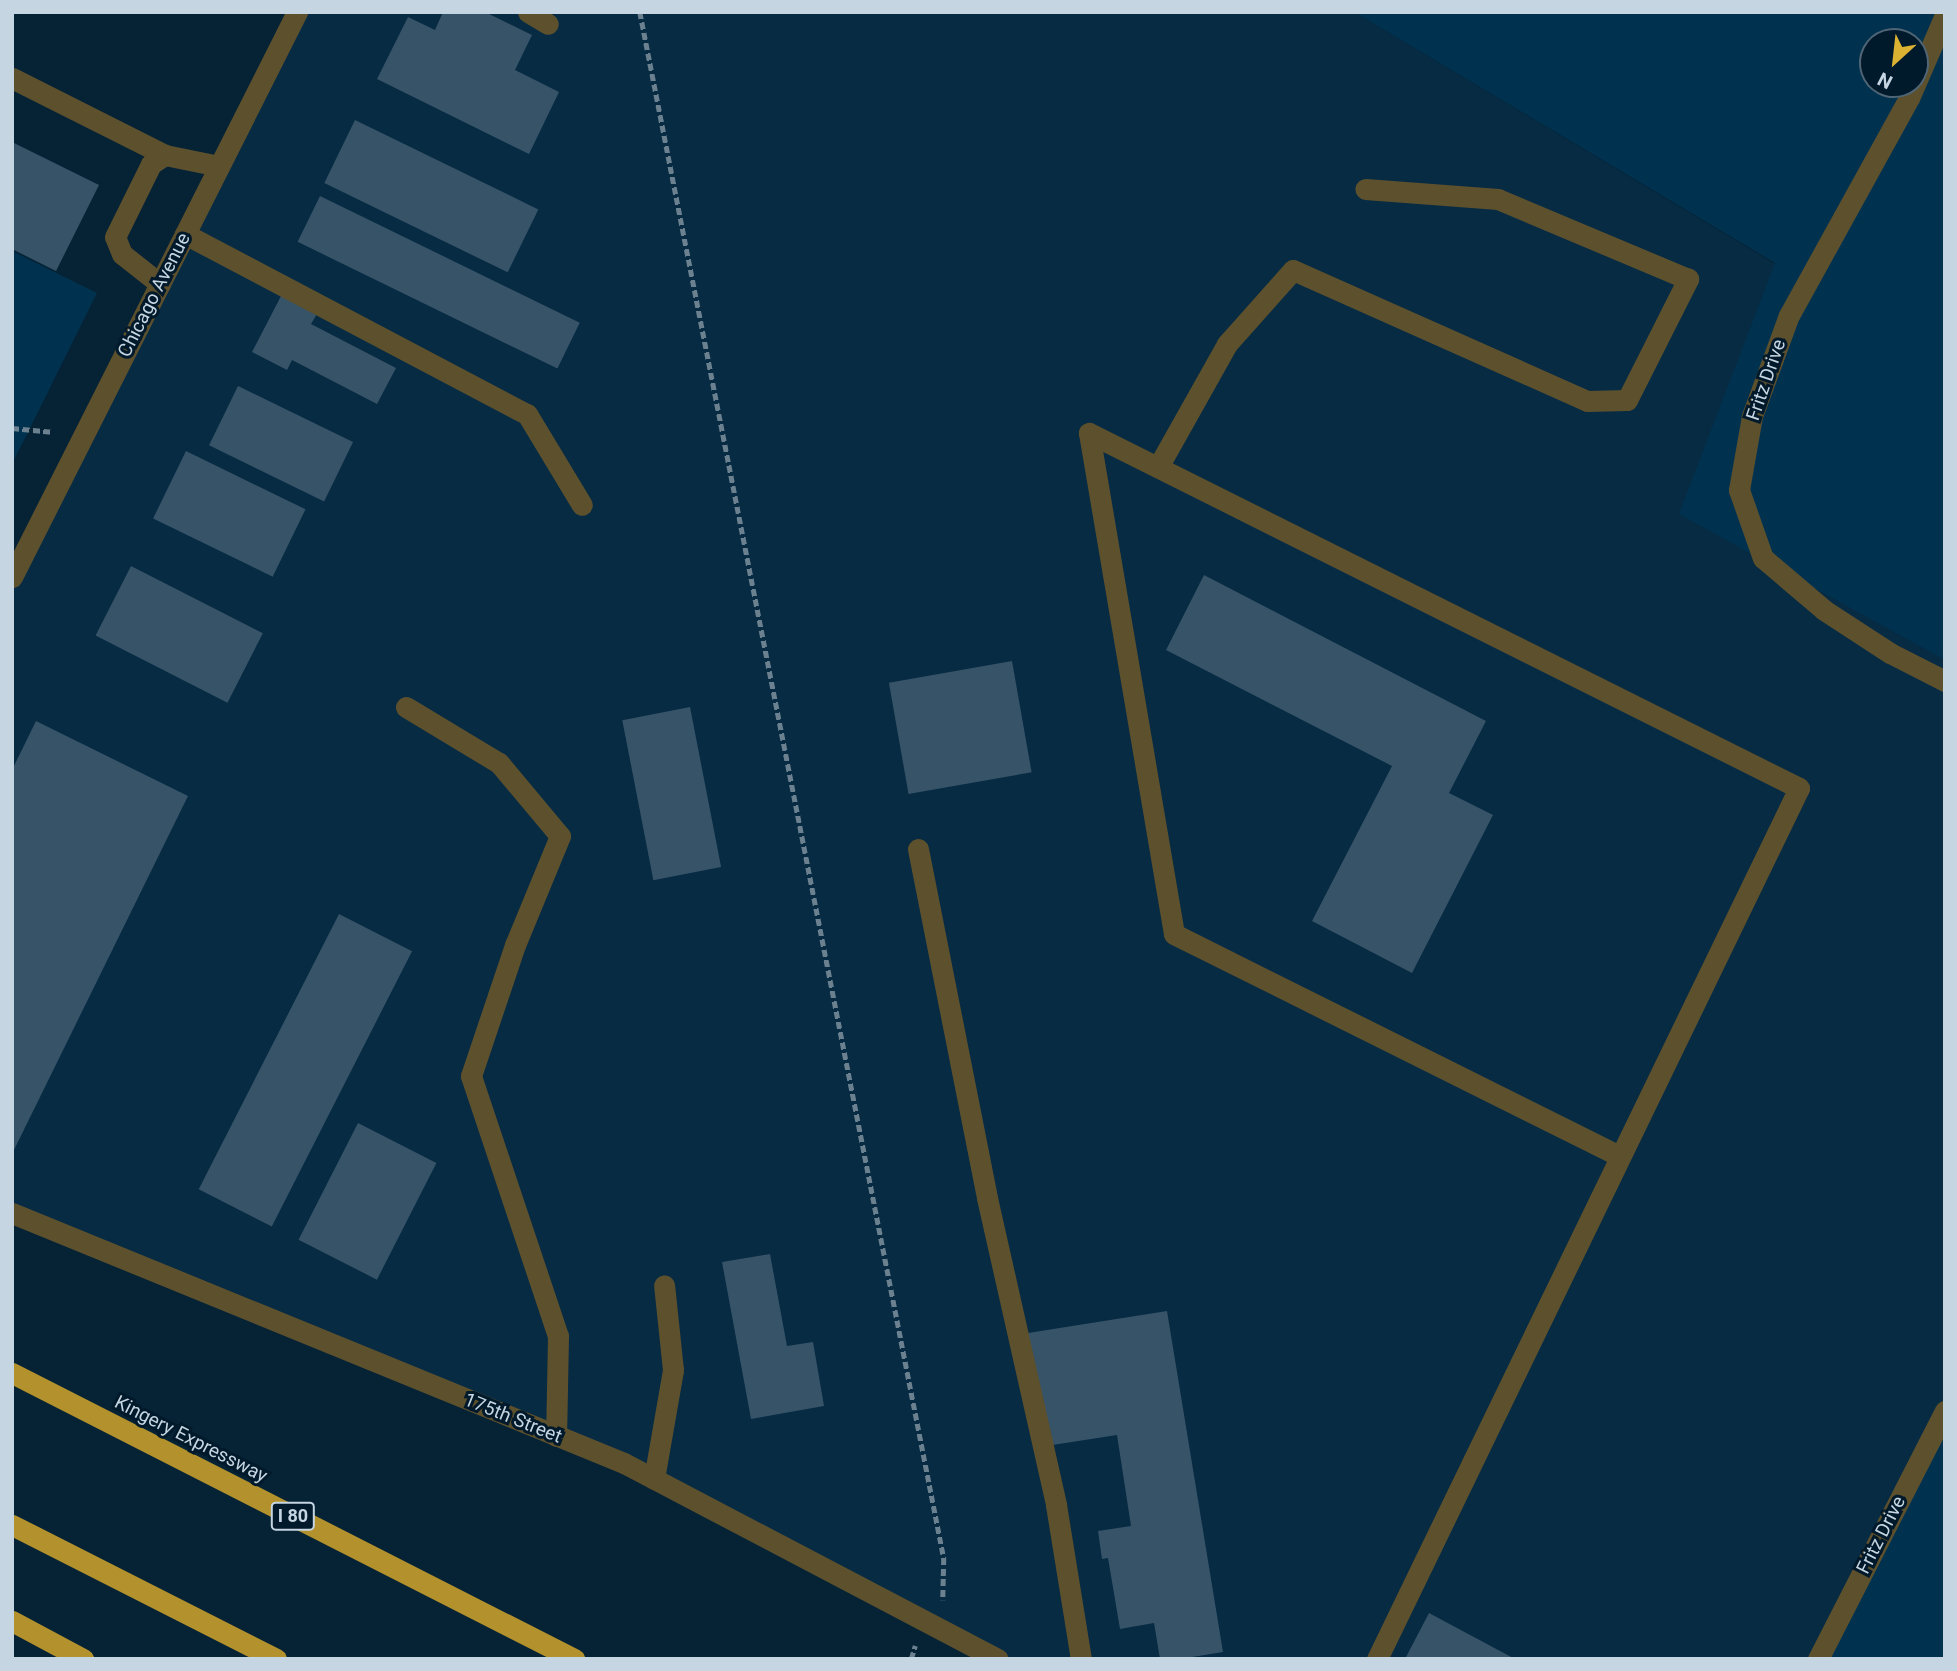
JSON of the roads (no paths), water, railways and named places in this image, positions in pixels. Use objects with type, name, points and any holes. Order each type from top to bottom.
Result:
[{"type":"highway","name":"Kingery Expressway","points":[[12,1373],[574,1659]]},
{"type":"highway","points":[[12,1525],[276,1659]]},
{"type":"highway","points":[[12,1621],[83,1659]]},
{"type":"street","name":"Chicago Avenue","points":[[12,577],[297,12]]},
{"type":"street","points":[[528,12],[548,24]]},
{"type":"street","name":"Fritz Drive","points":[[1945,15],[1909,98],[1789,314],[1752,416],[1739,490],[1763,558],[1824,610],[1890,653],[1945,681]]},
{"type":"street","points":[[12,78],[165,155],[219,166]]},
{"type":"street","points":[[160,284],[122,254],[115,237],[151,164],[165,155]]},
{"type":"street","points":[[1158,467],[1227,344],[1293,270],[1587,401],[1627,400],[1688,279],[1498,199],[1365,189]]},
{"type":"street","points":[[185,234],[527,414],[582,505]]},
{"type":"street","points":[[1377,1659],[1799,788],[1089,433],[1174,934],[1620,1156]]},
{"type":"street","points":[[406,708],[499,763],[560,836],[514,945],[471,1076],[558,1336],[556,1436]]},
{"type":"street","points":[[918,849],[987,1198],[1056,1505],[1080,1659]]},
{"type":"street","name":"175th Street","points":[[12,1213],[556,1436],[654,1479],[998,1659]]},
{"type":"street","points":[[654,1479],[673,1370],[664,1285]]},
{"type":"street","name":"Fritz Drive","points":[[1818,1659],[1945,1411]]}]
